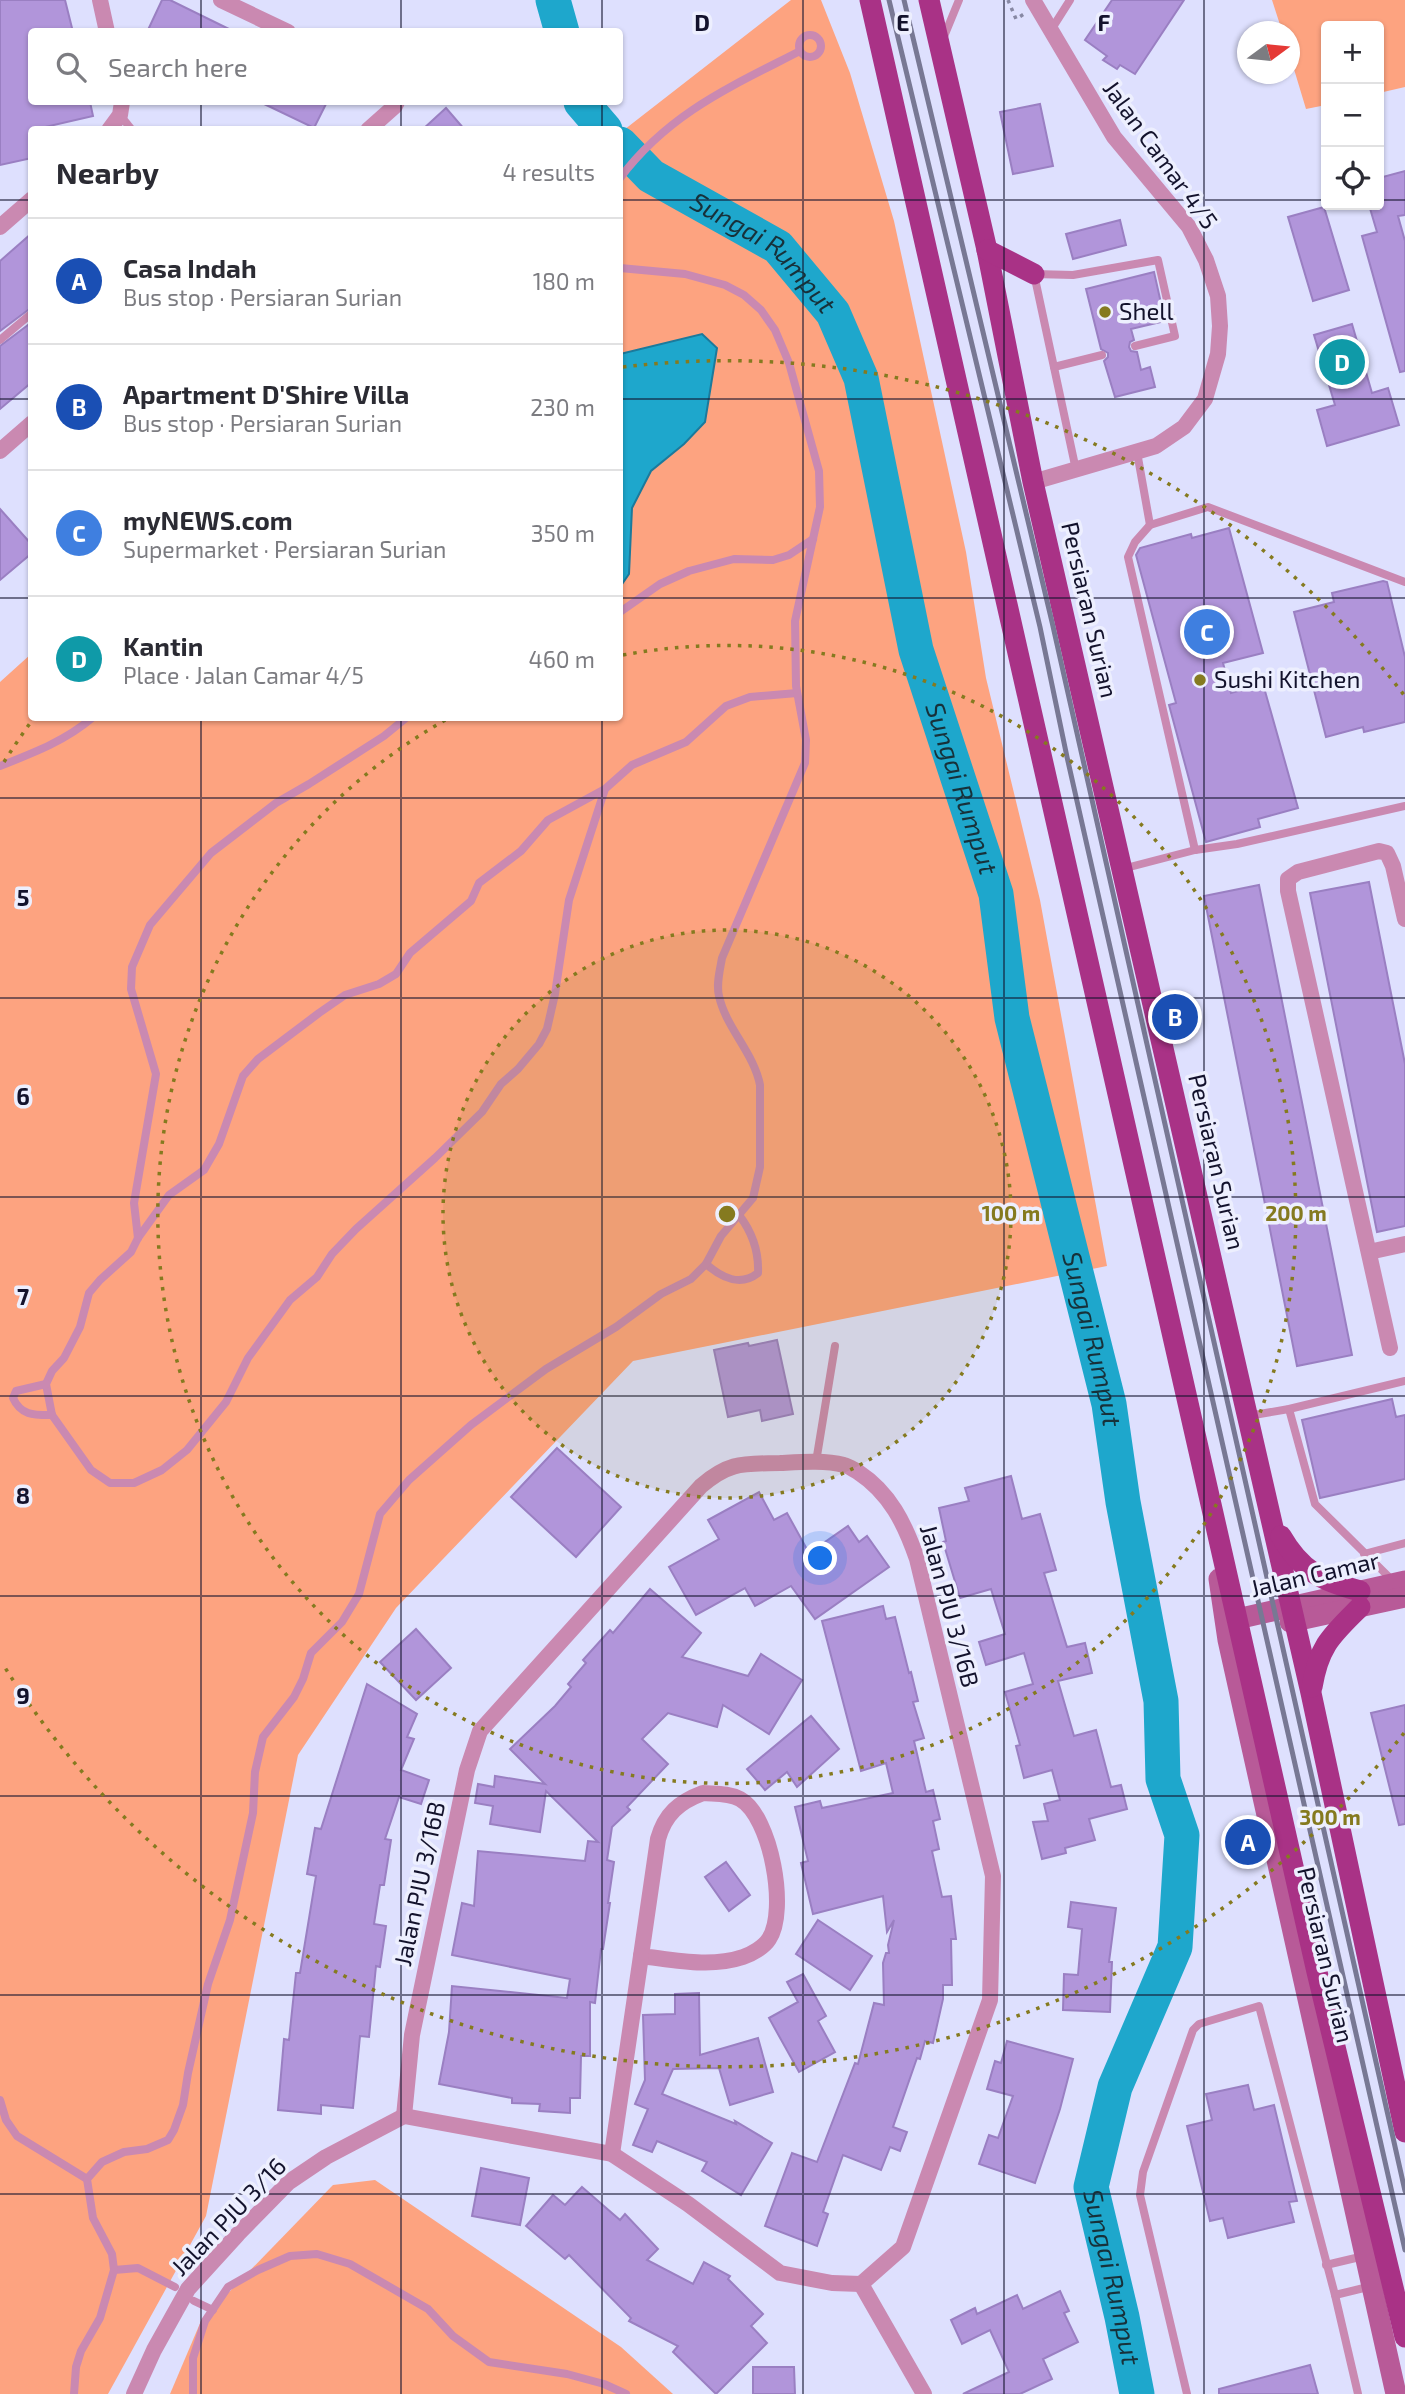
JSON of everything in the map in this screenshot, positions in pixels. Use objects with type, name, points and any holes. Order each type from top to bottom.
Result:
[{"type":"main road","name":"Persiaran Surian","points":[[870,0],[1317,1972],[1405,2337]]},
{"type":"main road","name":"Persiaran Surian","points":[[929,0],[987,250],[1033,482],[1311,1693],[1405,2132]]},
{"type":"main road","points":[[987,250],[1034,274]]},
{"type":"main road","name":"Persiaran Surian","points":[[1206,1484],[1228,1640],[1396,2394]]},
{"type":"main road","points":[[1271,1519],[1292,1555],[1315,1575],[1360,1599],[1328,1638],[1315,1668],[1311,1693]]},
{"type":"main road","name":"Jalan Camar","points":[[1238,1626],[1402,1587]]},
{"type":"street","points":[[100,0],[106,28]]},
{"type":"street","points":[[221,0],[280,28]]},
{"type":"street","name":"Jalan Camar 4/5","points":[[1033,0],[1114,137],[1189,227],[1206,260],[1218,296],[1220,326],[1218,354],[1205,399],[1184,427],[1156,446],[1033,482]]},
{"type":"street","points":[[373,126],[396,105]]},
{"type":"street","points":[[111,126],[121,108]]},
{"type":"street","points":[[0,227],[28,202]]},
{"type":"street","points":[[0,451],[28,427]]},
{"type":"street","points":[[1391,1348],[1288,891],[1288,879],[1298,872],[1379,851],[1387,853],[1393,866],[1405,919]]},
{"type":"street","points":[[1369,1252],[1405,1244]]},
{"type":"street","name":"Jalan PJU 3/16B","points":[[404,2116],[412,2035],[467,1770],[480,1731],[701,1486],[715,1474],[734,1465],[816,1462],[846,1465],[873,1482],[894,1507],[908,1531],[993,1876],[990,2000],[903,2247],[861,2284]]},
{"type":"street","points":[[612,2154],[658,1839],[663,1823],[685,1800],[703,1793],[729,1795],[742,1800],[764,1827],[770,1847],[778,1912],[769,1939],[745,1957],[721,1962],[699,1963],[641,1956]]},
{"type":"street","points":[[404,2116],[612,2154],[688,2204],[780,2273],[832,2283],[861,2284],[924,2394]]},
{"type":"street","name":"Jalan PJU 3/16","points":[[134,2394],[154,2350],[188,2289],[246,2225],[289,2182],[326,2157],[404,2116]]},
{"type":"lane","points":[[940,46],[959,0]]},
{"type":"lane","points":[[1051,30],[1070,0]]},
{"type":"lane","points":[[623,174],[679,117],[707,99],[800,51]]},
{"type":"lane","points":[[121,108],[130,126]]},
{"type":"lane","points":[[1076,470],[1034,274],[1073,275],[1158,260],[1175,336],[1135,346]]},
{"type":"lane","points":[[87,2179],[102,2162],[124,2152],[147,2149],[168,2140],[174,2130],[183,2105],[214,1960],[230,1920],[253,1813],[255,1772],[263,1737],[294,1697],[311,1653],[342,1622],[359,1594],[380,1514],[409,1480],[471,1425],[546,1369],[616,1327],[661,1294],[691,1279],[706,1264],[721,1236],[753,1198],[760,1167],[760,1085],[758,1074],[719,996],[718,981],[722,958],[805,763],[806,740],[796,694],[795,621],[820,507],[819,471],[789,363],[775,330],[752,303],[725,285],[685,274],[623,268]]},
{"type":"lane","points":[[0,340],[28,316]]},
{"type":"lane","points":[[1054,367],[1102,355]]},
{"type":"lane","points":[[1137,452],[1150,525]]},
{"type":"lane","points":[[1195,850],[1128,557],[1135,542],[1150,525],[1208,507],[1405,582]]},
{"type":"lane","points":[[623,610],[660,584],[689,571],[734,559],[773,560],[789,555],[814,539]]},
{"type":"lane","points":[[605,789],[569,900],[555,994],[547,1029],[539,1044],[501,1084],[482,1112],[356,1229],[332,1254],[317,1277],[290,1300],[248,1358],[226,1402],[187,1450],[162,1470],[134,1483],[110,1483],[91,1471],[52,1415],[46,1384],[76,1336],[89,1293],[131,1252],[169,1195],[204,1170],[219,1144],[243,1076],[258,1059],[345,995],[379,984],[396,974],[410,953],[471,901],[479,883],[521,851],[548,820],[605,789],[632,765],[686,742],[726,706],[750,697],[796,694]]},
{"type":"lane","points":[[0,766],[44,749],[88,721]]},
{"type":"lane","points":[[138,1238],[134,1203],[156,1074],[131,989],[132,967],[150,925],[211,853],[276,803],[384,736],[402,721]]},
{"type":"lane","points":[[1122,869],[1195,850],[1237,844],[1405,806]]},
{"type":"lane","points":[[706,1264],[715,1272],[737,1281],[750,1279],[758,1273],[750,1229],[739,1214]]},
{"type":"lane","points":[[816,1462],[835,1346]]},
{"type":"lane","points":[[1248,1416],[1405,1381]]},
{"type":"lane","points":[[46,1384],[16,1391],[13,1398],[16,1406],[26,1413],[52,1415]]},
{"type":"lane","points":[[1289,1409],[1315,1504],[1364,1554],[1402,1587]]},
{"type":"lane","points":[[1364,1554],[1405,1543]]},
{"type":"lane","points":[[1187,2394],[1140,2195],[1143,2172],[1193,2030],[1199,2024],[1259,2006],[1335,2295],[1358,2394]]},
{"type":"lane","points":[[0,2100],[6,2120],[17,2136],[87,2179],[93,2218],[113,2254],[114,2270],[100,2318],[81,2351],[76,2367],[74,2394]]},
{"type":"lane","points":[[193,2394],[193,2358],[205,2321],[228,2287],[290,2256],[317,2254],[350,2264],[428,2309],[453,2336],[489,2362],[567,2374],[604,2384],[626,2394]]},
{"type":"lane","points":[[1326,2265],[1365,2255]]},
{"type":"lane","points":[[114,2270],[138,2267],[175,2287]]},
{"type":"lane","points":[[1335,2295],[1372,2286]]},
{"type":"lane","points":[[194,2301],[213,2310]]},
{"type":"shaded area","points":[[791,0],[821,0],[850,73],[894,221],[966,552],[986,678],[1040,900],[1107,1266],[633,1361],[396,1608],[298,1755],[206,2216],[108,2394],[0,2394],[0,682],[28,657],[28,721],[623,721],[623,131]]},
{"type":"shaded area","points":[[1272,0],[1405,0],[1405,87],[1384,92],[1384,21],[1321,21],[1321,106],[1306,109],[1298,84],[1300,21],[1279,21]]},
{"type":"shaded area","points":[[375,2180],[621,2347],[673,2394],[170,2394],[201,2321],[333,2185]]},
{"type":"water","points":[[702,334],[717,348],[705,422],[684,444],[651,471],[632,508],[629,574],[623,583],[623,353]]},
{"type":"building","points":[[0,0],[65,0],[72,28],[28,28],[28,105],[91,105],[93,116],[49,126],[28,126],[28,159],[0,165]]},
{"type":"building","points":[[162,0],[170,0],[227,28],[149,28]]},
{"type":"building","points":[[1112,0],[1184,0],[1135,74],[1120,65],[1117,69],[1103,60],[1107,56],[1085,40]]},
{"type":"building","points":[[1040,104],[1053,166],[1013,174],[1000,112]]},
{"type":"building","points":[[266,105],[326,105],[315,126]]},
{"type":"building","points":[[446,108],[462,126],[426,126]]},
{"type":"building","points":[[1405,171],[1405,215],[1398,216],[1405,241],[1405,371],[1400,372],[1362,236],[1377,232],[1370,210],[1384,210],[1384,177]]},
{"type":"building","points":[[1321,208],[1325,210],[1349,290],[1313,301],[1288,217]]},
{"type":"building","points":[[1120,220],[1126,245],[1073,259],[1066,234]]},
{"type":"building","points":[[28,236],[28,310],[0,331],[0,261]]},
{"type":"building","points":[[1154,272],[1165,321],[1131,329],[1134,340],[1129,347],[1131,351],[1137,352],[1141,370],[1150,367],[1155,387],[1115,397],[1104,361],[1108,353],[1101,349],[1086,289]]},
{"type":"building","points":[[1352,324],[1372,393],[1388,388],[1399,425],[1327,446],[1317,410],[1335,405],[1314,335]]},
{"type":"building","points":[[28,325],[28,385],[0,409],[0,346]]},
{"type":"building","points":[[0,509],[28,540],[28,556],[0,580]]},
{"type":"building","points":[[1229,528],[1263,653],[1223,663],[1231,693],[1263,684],[1298,808],[1258,819],[1260,827],[1206,842],[1169,705],[1176,703],[1136,555],[1140,548],[1191,534],[1192,538]]},
{"type":"building","points":[[1387,582],[1405,657],[1405,722],[1364,732],[1363,727],[1326,737],[1294,612],[1334,602],[1332,593]]},
{"type":"building","points":[[1369,882],[1405,1064],[1405,1226],[1377,1232],[1310,893]]},
{"type":"building","points":[[1259,885],[1352,1355],[1297,1366],[1204,896]]},
{"type":"building","points":[[777,1340],[793,1414],[762,1421],[760,1410],[728,1417],[714,1350]]},
{"type":"building","points":[[1392,1399],[1396,1417],[1405,1415],[1405,1479],[1320,1498],[1302,1420]]},
{"type":"building","points":[[557,1448],[621,1507],[576,1557],[511,1497]]},
{"type":"building","points":[[1011,1476],[1022,1519],[1040,1514],[1056,1570],[1044,1573],[1067,1647],[1085,1643],[1092,1673],[1058,1681],[1074,1736],[1096,1730],[1111,1787],[1121,1785],[1127,1809],[1089,1819],[1095,1840],[1065,1848],[1066,1853],[1042,1859],[1033,1822],[1048,1821],[1044,1804],[1060,1800],[1052,1770],[1024,1778],[1016,1746],[1020,1745],[1005,1692],[1033,1684],[1024,1653],[986,1665],[979,1642],[1005,1634],[991,1589],[960,1598],[943,1542],[946,1541],[939,1508],[969,1501],[965,1488]]},
{"type":"building","points":[[759,1492],[774,1520],[787,1513],[809,1553],[848,1526],[859,1542],[867,1536],[889,1567],[815,1619],[791,1586],[755,1606],[745,1588],[696,1615],[669,1567],[719,1539],[708,1520]]},
{"type":"building","points":[[650,1589],[701,1633],[682,1657],[748,1676],[761,1654],[802,1680],[769,1734],[723,1705],[717,1727],[668,1713],[642,1739],[668,1764],[627,1807],[630,1810],[612,1827],[607,1860],[614,1862],[595,2003],[590,2002],[590,2056],[581,2056],[580,2098],[570,2098],[570,2113],[539,2111],[540,2104],[512,2103],[512,2098],[439,2084],[449,2032],[452,1986],[567,1998],[570,1979],[452,1955],[462,1903],[474,1906],[478,1851],[585,1861],[588,1841],[598,1842],[546,1791],[540,1832],[490,1824],[493,1806],[475,1803],[478,1784],[494,1787],[495,1776],[545,1784],[510,1749],[555,1706],[571,1687],[568,1684],[586,1663],[583,1660],[610,1630],[613,1633]]},
{"type":"building","points":[[883,1606],[886,1619],[895,1617],[909,1673],[911,1672],[918,1701],[913,1702],[924,1738],[914,1741],[926,1792],[933,1790],[940,1819],[933,1821],[939,1849],[932,1851],[942,1897],[951,1896],[956,1939],[951,1939],[952,1985],[943,1985],[943,1999],[933,2043],[925,2041],[893,2127],[907,2132],[900,2151],[890,2147],[881,2170],[843,2155],[823,2212],[828,2214],[817,2246],[765,2226],[792,2153],[817,2162],[855,2063],[858,2064],[874,2003],[884,2005],[883,1963],[886,1953],[889,1953],[888,1945],[894,1920],[887,1932],[883,1896],[813,1914],[801,1863],[808,1861],[795,1807],[820,1801],[822,1808],[893,1793],[886,1763],[861,1771],[822,1621]]},
{"type":"building","points":[[416,1629],[451,1668],[416,1700],[380,1662]]},
{"type":"building","points":[[367,1684],[417,1714],[407,1737],[414,1739],[401,1770],[429,1780],[421,1804],[399,1797],[385,1839],[391,1840],[374,1924],[386,1926],[380,1967],[376,1966],[369,2037],[360,2036],[353,2108],[321,2105],[321,2114],[278,2110],[284,2039],[289,2040],[296,1973],[300,1973],[316,1876],[307,1874],[315,1828],[321,1829]]},
{"type":"building","points":[[1405,1705],[1405,1824],[1399,1825],[1371,1713]]},
{"type":"building","points":[[811,1716],[839,1749],[797,1787],[787,1772],[765,1790],[747,1769]]},
{"type":"building","points":[[726,1862],[750,1895],[729,1911],[705,1877]]},
{"type":"building","points":[[1071,1902],[1116,1908],[1109,1962],[1112,1962],[1110,2012],[1063,2010],[1064,1974],[1078,1975],[1082,1929],[1068,1927]]},
{"type":"building","points":[[818,1920],[872,1956],[850,1990],[796,1954]]},
{"type":"building","points":[[803,1974],[826,2016],[818,2021],[835,2052],[799,2072],[769,2018],[798,2002],[787,1982]]},
{"type":"building","points":[[699,1993],[700,2055],[758,2038],[773,2092],[730,2105],[719,2068],[673,2069],[662,2094],[736,2124],[735,2121],[772,2143],[741,2195],[702,2171],[707,2162],[657,2141],[652,2152],[633,2145],[648,2109],[635,2104],[645,2080],[643,2015],[675,2014],[675,1994]]},
{"type":"building","points":[[1007,2041],[1073,2059],[1060,2109],[1035,2183],[979,2164],[989,2135],[998,2138],[1013,2096],[987,2089],[995,2061],[1001,2063]]},
{"type":"building","points":[[1248,2085],[1254,2110],[1274,2105],[1297,2201],[1289,2202],[1294,2222],[1228,2238],[1223,2218],[1210,2221],[1187,2126],[1212,2120],[1206,2094]]},
{"type":"building","points":[[481,2168],[529,2178],[520,2225],[472,2216]]},
{"type":"building","points":[[582,2187],[620,2220],[625,2214],[658,2249],[647,2260],[693,2284],[704,2262],[730,2276],[728,2279],[763,2314],[751,2326],[767,2343],[716,2394],[673,2352],[678,2346],[629,2321],[631,2318],[569,2255],[565,2259],[526,2226],[553,2195],[565,2205]]},
{"type":"building","points":[[1060,2291],[1069,2311],[1064,2313],[1078,2342],[1043,2359],[1052,2379],[1020,2394],[963,2394],[1009,2372],[990,2330],[962,2344],[951,2320],[975,2308],[977,2314],[1017,2295],[1023,2309]]},
{"type":"building","points":[[1310,2365],[1318,2394],[1219,2394],[1219,2389]]},
{"type":"building","points":[[753,2367],[794,2367],[795,2394],[753,2394]]},
{"type":"waterway","name":"Sungai Rumput","points":[[553,0],[561,28]]},
{"type":"waterway","name":"Sungai Rumput","points":[[584,105],[602,126]]},
{"type":"waterway","name":"Sungai Rumput","points":[[623,147],[651,176],[778,247],[833,313],[861,378],[916,650],[996,894],[1012,1018],[1109,1404],[1123,1502],[1161,1701],[1163,1779],[1182,1835],[1175,1947],[1115,2087],[1091,2187],[1137,2394]]},
{"type":"railway","points":[[889,0],[1040,627],[1067,757],[1405,2250]]},
{"type":"railway","points":[[904,0],[1052,622],[1405,2191]]},
{"type":"place","name":"Shell","points":[[1105,312]]},
{"type":"place","name":"Kantin","points":[[1342,362]]},
{"type":"place","name":"myNEWS.com","points":[[1207,632]]},
{"type":"place","name":"Sushi Kitchen","points":[[1200,680]]},
{"type":"place","name":"Apartment D'Shire Villa","points":[[1175,1017]]},
{"type":"place","name":"Casa Indah","points":[[1248,1842]]}]
